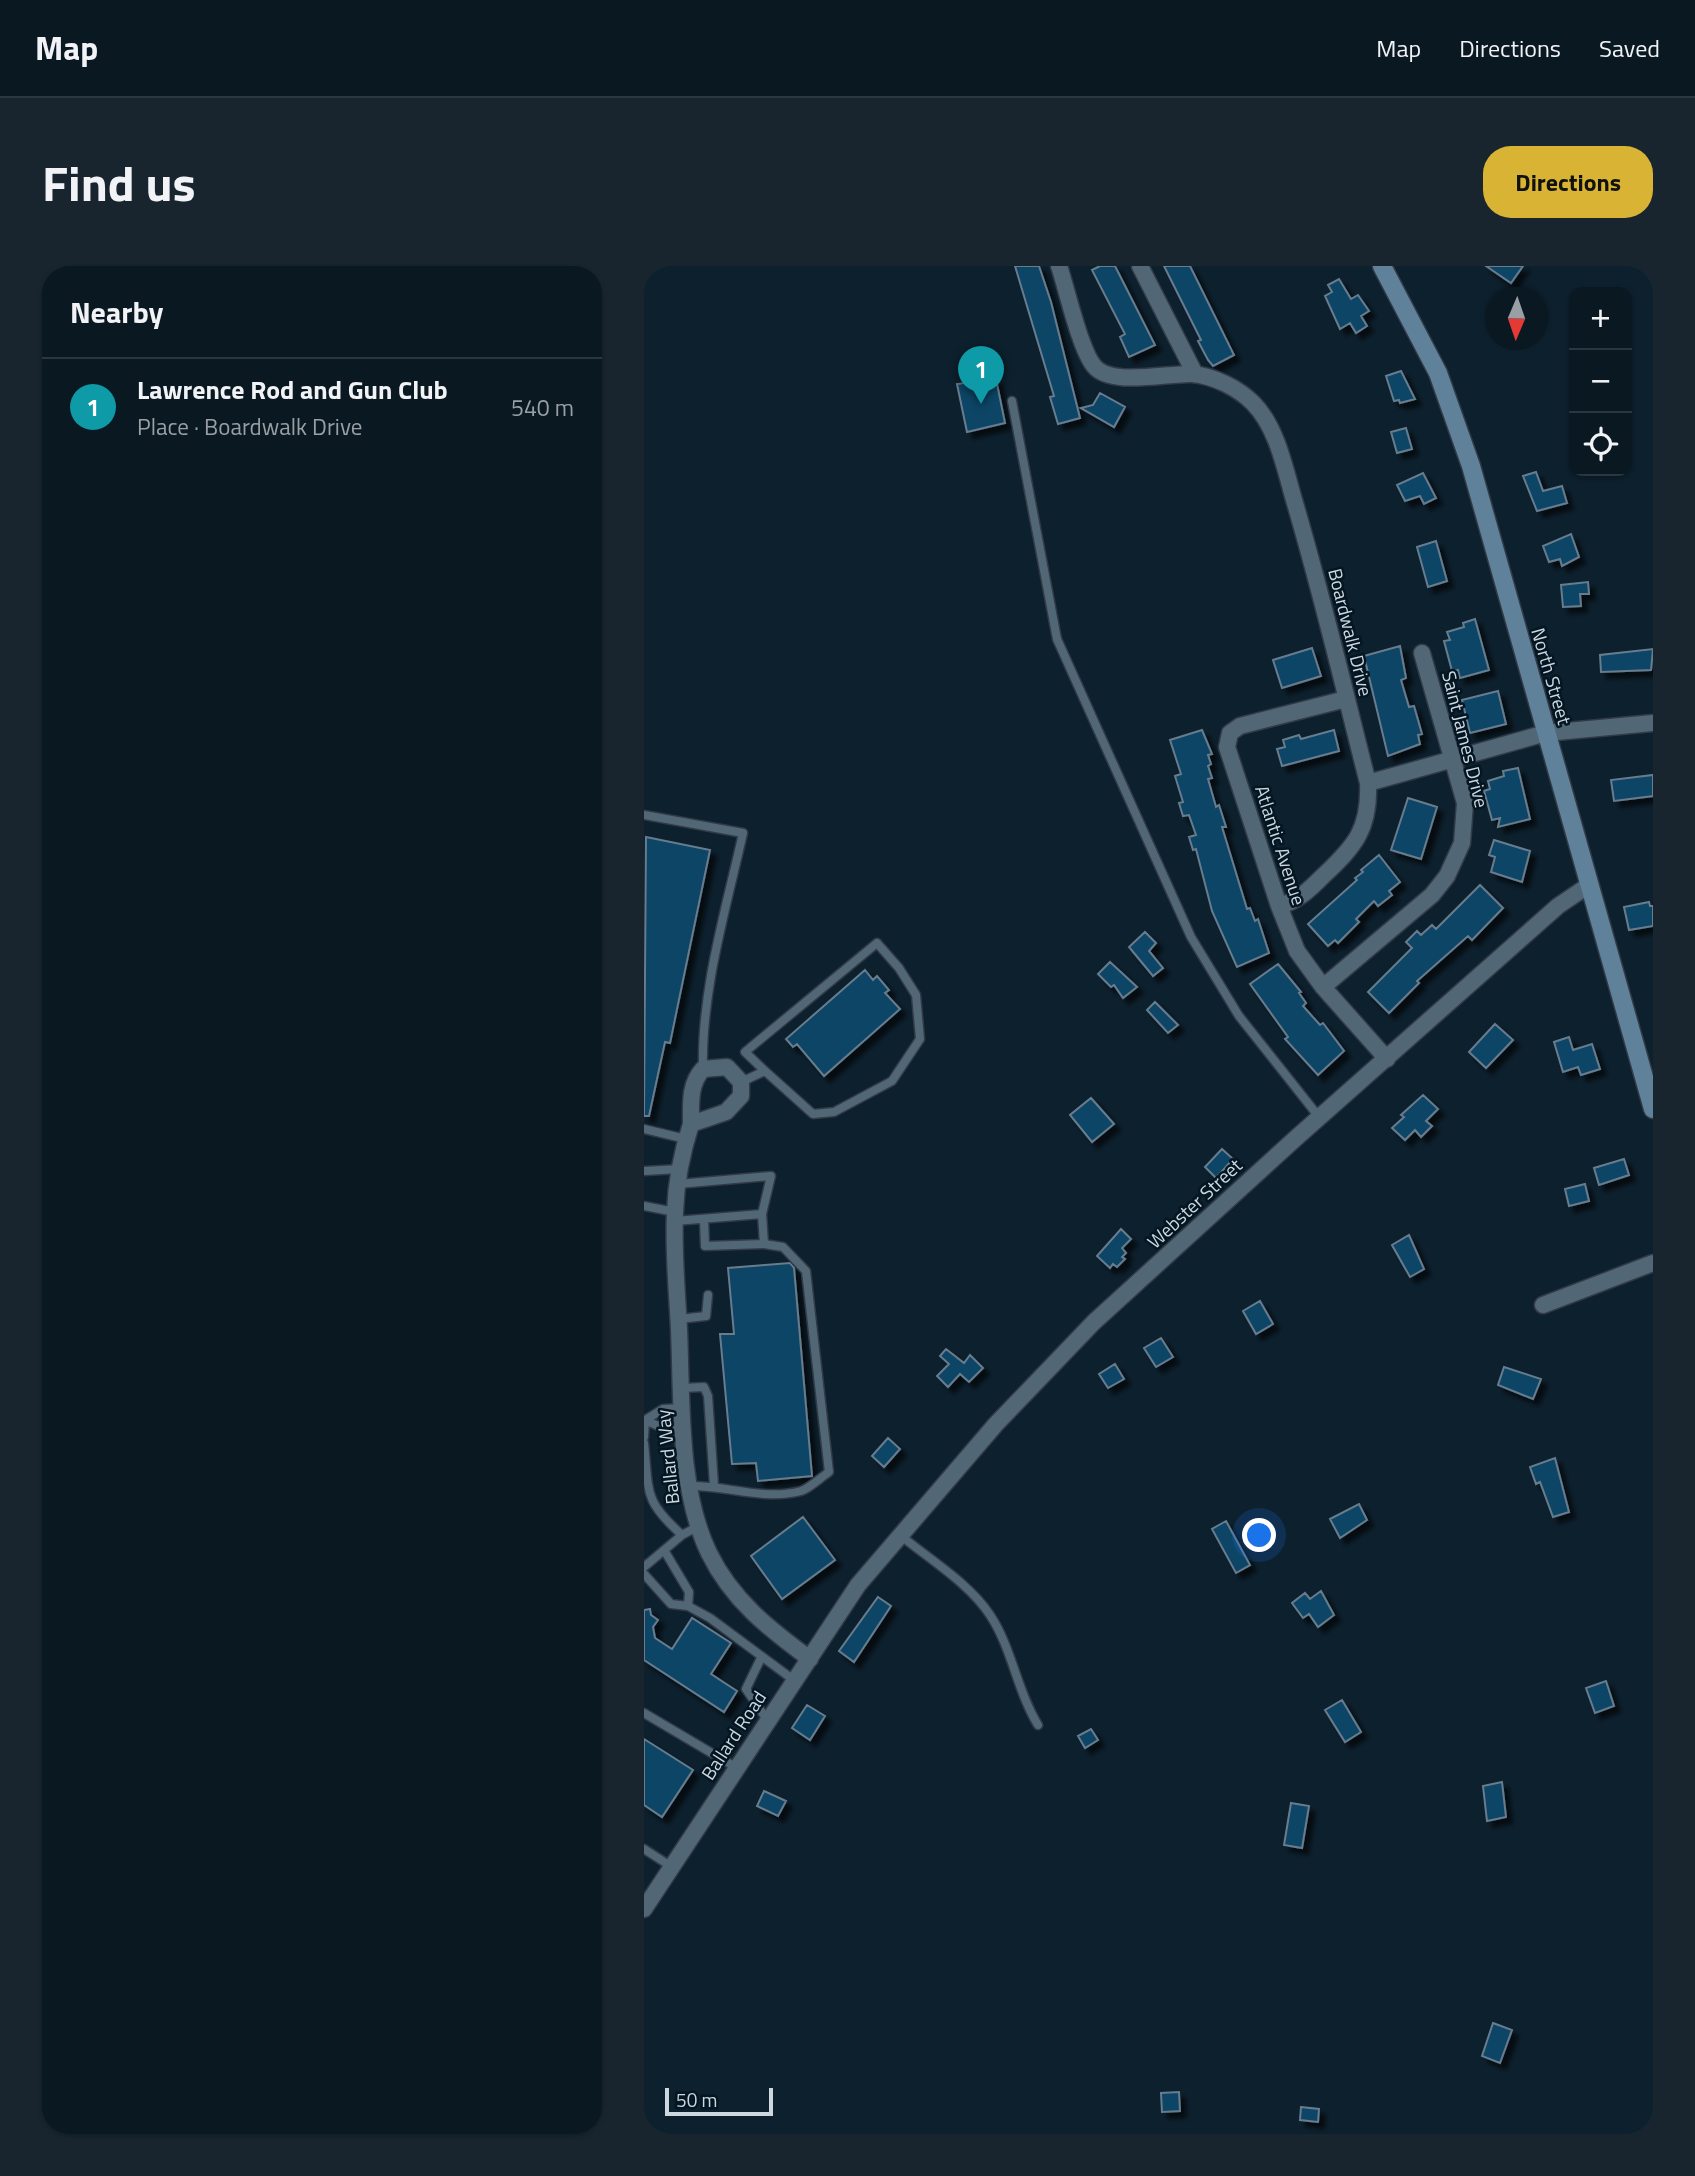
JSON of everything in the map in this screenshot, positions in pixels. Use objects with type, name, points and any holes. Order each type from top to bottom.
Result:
[{"type":"main road","name":"North Street","points":[[1382,266],[1404,303],[1442,384],[1471,466],[1653,1109]]},
{"type":"street","name":"Boardwalk Drive","points":[[1059,266],[1088,354],[1099,371],[1120,377],[1195,374],[1220,382],[1244,395],[1255,405],[1269,428],[1308,550],[1368,783],[1369,805],[1365,822],[1350,851],[1302,897],[1279,906]]},
{"type":"street","points":[[1140,266],[1195,374]]},
{"type":"street","name":"Saint James Drive","points":[[1323,987],[1432,895],[1447,876],[1462,843],[1466,817],[1422,653]]},
{"type":"street","name":"Atlantic Avenue","points":[[1346,699],[1240,726],[1228,738],[1228,751],[1279,906],[1297,951],[1323,987],[1387,1059]]},
{"type":"street","points":[[1368,783],[1546,733],[1653,723]]},
{"type":"street","name":"Webster Street","points":[[858,1585],[996,1424],[1094,1322],[1319,1117],[1558,906],[1588,885]]},
{"type":"street","points":[[688,1131],[726,1112],[736,1105],[741,1097],[741,1082],[727,1067],[703,1069]]},
{"type":"street","name":"Ballard Way","points":[[703,1069],[696,1077],[691,1091],[675,1217],[684,1428],[691,1504],[709,1553],[732,1590],[757,1619],[810,1659]]},
{"type":"street","points":[[1543,1306],[1653,1263]]},
{"type":"street","name":"Ballard Road","points":[[644,1909],[858,1585]]},
{"type":"lane","points":[[1012,401],[1057,639],[1191,937],[1239,1016],[1319,1117]]},
{"type":"lane","points":[[644,815],[743,833],[720,937],[702,1043],[703,1069]]},
{"type":"lane","points":[[877,943],[899,968],[916,995],[920,1039],[892,1081],[834,1112],[813,1114],[765,1071],[745,1052],[877,943]]},
{"type":"lane","points":[[741,1082],[765,1071]]},
{"type":"lane","points":[[644,1129],[688,1131]]},
{"type":"lane","points":[[644,1171],[679,1177],[771,1176],[762,1214],[764,1244]]},
{"type":"lane","points":[[644,1206],[675,1217],[704,1219],[762,1214]]},
{"type":"lane","points":[[689,1486],[714,1485],[768,1495],[803,1490],[829,1472],[806,1271],[783,1247],[764,1244],[705,1246],[704,1219]]},
{"type":"lane","points":[[679,1319],[706,1316],[708,1295]]},
{"type":"lane","points":[[682,1388],[704,1387],[708,1396],[714,1485]]},
{"type":"lane","points":[[644,1420],[663,1409],[683,1408]]},
{"type":"lane","points":[[644,1420],[668,1430],[684,1428]]},
{"type":"lane","points":[[644,1420],[644,1437]]},
{"type":"lane","points":[[644,1443],[650,1503],[659,1516],[682,1535]]},
{"type":"lane","points":[[644,1567],[682,1535],[699,1526]]},
{"type":"lane","points":[[901,1535],[974,1597],[991,1616],[1026,1706],[1038,1725]]},
{"type":"lane","points":[[664,1550],[689,1592],[688,1606]]},
{"type":"lane","points":[[644,1574],[671,1604],[688,1606],[710,1618],[795,1681]]},
{"type":"lane","points":[[761,1658],[746,1689],[768,1721]]},
{"type":"lane","points":[[644,1713],[737,1768]]},
{"type":"lane","points":[[644,1849],[672,1867]]},
{"type":"building","points":[[1015,266],[1039,266],[1051,302],[1080,418],[1058,424],[1050,397],[1054,396]]},
{"type":"building","points":[[1100,266],[1115,266],[1155,345],[1129,357],[1120,337],[1125,334],[1092,270]]},
{"type":"building","points":[[1164,266],[1190,266],[1234,355],[1213,366],[1208,360],[1198,341],[1201,340]]},
{"type":"building","points":[[1486,266],[1523,266],[1511,283]]},
{"type":"building","points":[[1339,279],[1351,299],[1358,295],[1369,311],[1361,316],[1367,326],[1356,333],[1350,323],[1340,329],[1325,296],[1332,292],[1328,285]]},
{"type":"building","points":[[1401,371],[1415,399],[1400,403],[1399,400],[1394,401],[1386,376]]},
{"type":"building","points":[[996,379],[1005,423],[967,432],[957,384]]},
{"type":"building","points":[[1100,393],[1125,407],[1114,427],[1081,408],[1093,405]]},
{"type":"building","points":[[1406,428],[1412,449],[1397,453],[1391,432]]},
{"type":"building","points":[[1536,472],[1543,491],[1562,486],[1567,503],[1537,511],[1523,476]]},
{"type":"building","points":[[1423,473],[1436,498],[1424,504],[1420,496],[1405,501],[1397,485]]},
{"type":"building","points":[[1571,534],[1579,557],[1562,566],[1560,559],[1549,562],[1543,546]]},
{"type":"building","points":[[1436,541],[1447,581],[1428,587],[1417,547]]},
{"type":"building","points":[[1588,582],[1589,594],[1580,594],[1581,606],[1563,607],[1561,585]]},
{"type":"building","points":[[1475,619],[1489,670],[1460,678],[1458,670],[1452,671],[1444,641],[1450,640],[1447,632],[1464,627],[1463,623]]},
{"type":"building","points":[[1400,646],[1406,678],[1401,680],[1409,707],[1414,706],[1422,734],[1418,735],[1420,744],[1388,756],[1364,656]]},
{"type":"building","points":[[1312,648],[1321,676],[1282,688],[1273,660]]},
{"type":"building","points":[[1653,649],[1651,670],[1601,672],[1600,655]]},
{"type":"building","points":[[1498,691],[1506,724],[1470,733],[1462,700]]},
{"type":"building","points":[[1202,730],[1212,754],[1208,755],[1211,764],[1208,766],[1212,778],[1208,779],[1216,807],[1219,805],[1226,827],[1222,827],[1247,909],[1250,908],[1255,921],[1258,919],[1269,953],[1237,967],[1212,911],[1196,849],[1193,850],[1189,837],[1196,835],[1189,815],[1183,816],[1179,803],[1183,802],[1175,776],[1181,774],[1170,740]]},
{"type":"building","points":[[1334,730],[1339,751],[1282,766],[1277,749],[1285,747],[1283,740],[1299,735],[1301,739]]},
{"type":"building","points":[[1518,768],[1530,819],[1498,827],[1500,818],[1492,820],[1484,791],[1490,789],[1488,781],[1504,776],[1503,771]]},
{"type":"building","points":[[1653,775],[1653,796],[1614,801],[1611,780]]},
{"type":"building","points":[[1408,798],[1437,807],[1421,859],[1391,850]]},
{"type":"building","points":[[646,837],[710,850],[670,1043],[665,1042],[649,1116],[644,1116]]},
{"type":"building","points":[[1494,840],[1530,851],[1522,882],[1491,872],[1495,857],[1489,855]]},
{"type":"building","points":[[1379,855],[1400,882],[1389,891],[1392,895],[1378,906],[1374,901],[1356,919],[1359,922],[1338,943],[1335,940],[1328,946],[1308,924],[1357,880],[1355,878],[1363,872],[1361,870]]},
{"type":"building","points":[[1480,885],[1503,908],[1472,940],[1468,936],[1417,981],[1419,983],[1389,1013],[1368,992],[1412,948],[1406,942],[1417,931],[1421,935],[1432,925],[1436,929]]},
{"type":"building","points":[[1649,902],[1650,906],[1653,906],[1653,926],[1629,930],[1624,907]]},
{"type":"building","points":[[1145,932],[1156,943],[1149,951],[1163,968],[1153,976],[1129,947]]},
{"type":"building","points":[[1110,962],[1137,987],[1123,998],[1114,985],[1111,987],[1098,974]]},
{"type":"building","points":[[1278,964],[1301,992],[1299,993],[1306,1003],[1303,1006],[1320,1025],[1323,1023],[1344,1051],[1318,1075],[1285,1039],[1288,1037],[1250,984]]},
{"type":"building","points":[[865,970],[873,980],[877,976],[889,990],[885,993],[900,1009],[824,1076],[797,1044],[793,1047],[786,1039]]},
{"type":"building","points":[[1155,1002],[1178,1025],[1168,1033],[1147,1010]]},
{"type":"building","points":[[1495,1024],[1513,1040],[1486,1068],[1469,1052]]},
{"type":"building","points":[[1569,1037],[1573,1050],[1592,1044],[1600,1069],[1581,1075],[1578,1067],[1563,1072],[1554,1042]]},
{"type":"building","points":[[1423,1095],[1438,1109],[1426,1121],[1432,1126],[1421,1137],[1415,1130],[1405,1140],[1392,1128],[1404,1117],[1401,1115]]},
{"type":"building","points":[[1091,1098],[1114,1124],[1092,1142],[1070,1115]]},
{"type":"building","points":[[1222,1149],[1233,1159],[1216,1178],[1205,1167]]},
{"type":"building","points":[[1624,1159],[1629,1175],[1599,1185],[1594,1168]]},
{"type":"building","points":[[1585,1184],[1589,1201],[1569,1206],[1565,1189]]},
{"type":"building","points":[[1121,1229],[1131,1239],[1122,1248],[1126,1253],[1122,1257],[1125,1259],[1117,1267],[1113,1264],[1110,1268],[1097,1256]]},
{"type":"building","points":[[1409,1235],[1424,1269],[1410,1277],[1392,1245]]},
{"type":"building","points":[[790,1263],[794,1268],[812,1476],[758,1481],[756,1463],[732,1464],[720,1334],[734,1334],[728,1268]]},
{"type":"building","points":[[1260,1301],[1273,1324],[1256,1334],[1243,1311]]},
{"type":"building","points":[[1161,1338],[1173,1357],[1156,1367],[1144,1348]]},
{"type":"building","points":[[946,1349],[964,1363],[970,1355],[983,1368],[969,1382],[960,1374],[948,1387],[937,1376],[949,1364],[940,1356]]},
{"type":"building","points":[[1115,1364],[1124,1379],[1108,1388],[1099,1374]]},
{"type":"building","points":[[1504,1367],[1541,1379],[1533,1399],[1498,1385]]},
{"type":"building","points":[[888,1438],[900,1449],[884,1467],[872,1456]]},
{"type":"building","points":[[1555,1458],[1569,1512],[1553,1517],[1540,1482],[1536,1484],[1530,1467]]},
{"type":"building","points":[[1359,1504],[1367,1520],[1340,1538],[1330,1519]]},
{"type":"building","points":[[803,1517],[835,1560],[782,1599],[751,1556]]},
{"type":"building","points":[[1226,1521],[1250,1565],[1236,1573],[1212,1529]]},
{"type":"building","points":[[1321,1591],[1334,1615],[1318,1627],[1309,1614],[1303,1618],[1292,1603],[1305,1593],[1310,1599]]},
{"type":"building","points":[[878,1597],[891,1606],[854,1662],[839,1651]]},
{"type":"building","points":[[650,1609],[651,1615],[658,1620],[653,1627],[655,1638],[672,1649],[692,1618],[731,1643],[711,1674],[737,1691],[724,1712],[644,1660],[644,1610]]},
{"type":"building","points":[[1606,1681],[1614,1706],[1595,1713],[1586,1688]]},
{"type":"building","points":[[1342,1700],[1361,1732],[1345,1742],[1325,1710]]},
{"type":"building","points":[[807,1705],[825,1716],[810,1740],[792,1728]]},
{"type":"building","points":[[1091,1729],[1098,1740],[1085,1748],[1078,1736]]},
{"type":"building","points":[[644,1739],[693,1770],[662,1817],[644,1805]]},
{"type":"building","points":[[1502,1782],[1506,1817],[1487,1821],[1483,1786]]},
{"type":"building","points":[[764,1791],[786,1801],[778,1816],[757,1806]]},
{"type":"building","points":[[1291,1803],[1309,1806],[1302,1848],[1284,1845]]},
{"type":"building","points":[[1493,2023],[1512,2030],[1500,2063],[1482,2056]]},
{"type":"building","points":[[1179,2092],[1180,2111],[1162,2112],[1161,2093]]},
{"type":"building","points":[[1301,2107],[1319,2109],[1318,2122],[1300,2120]]},
{"type":"place","name":"Lawrence Rod and Gun Club","points":[[981,404]]}]
